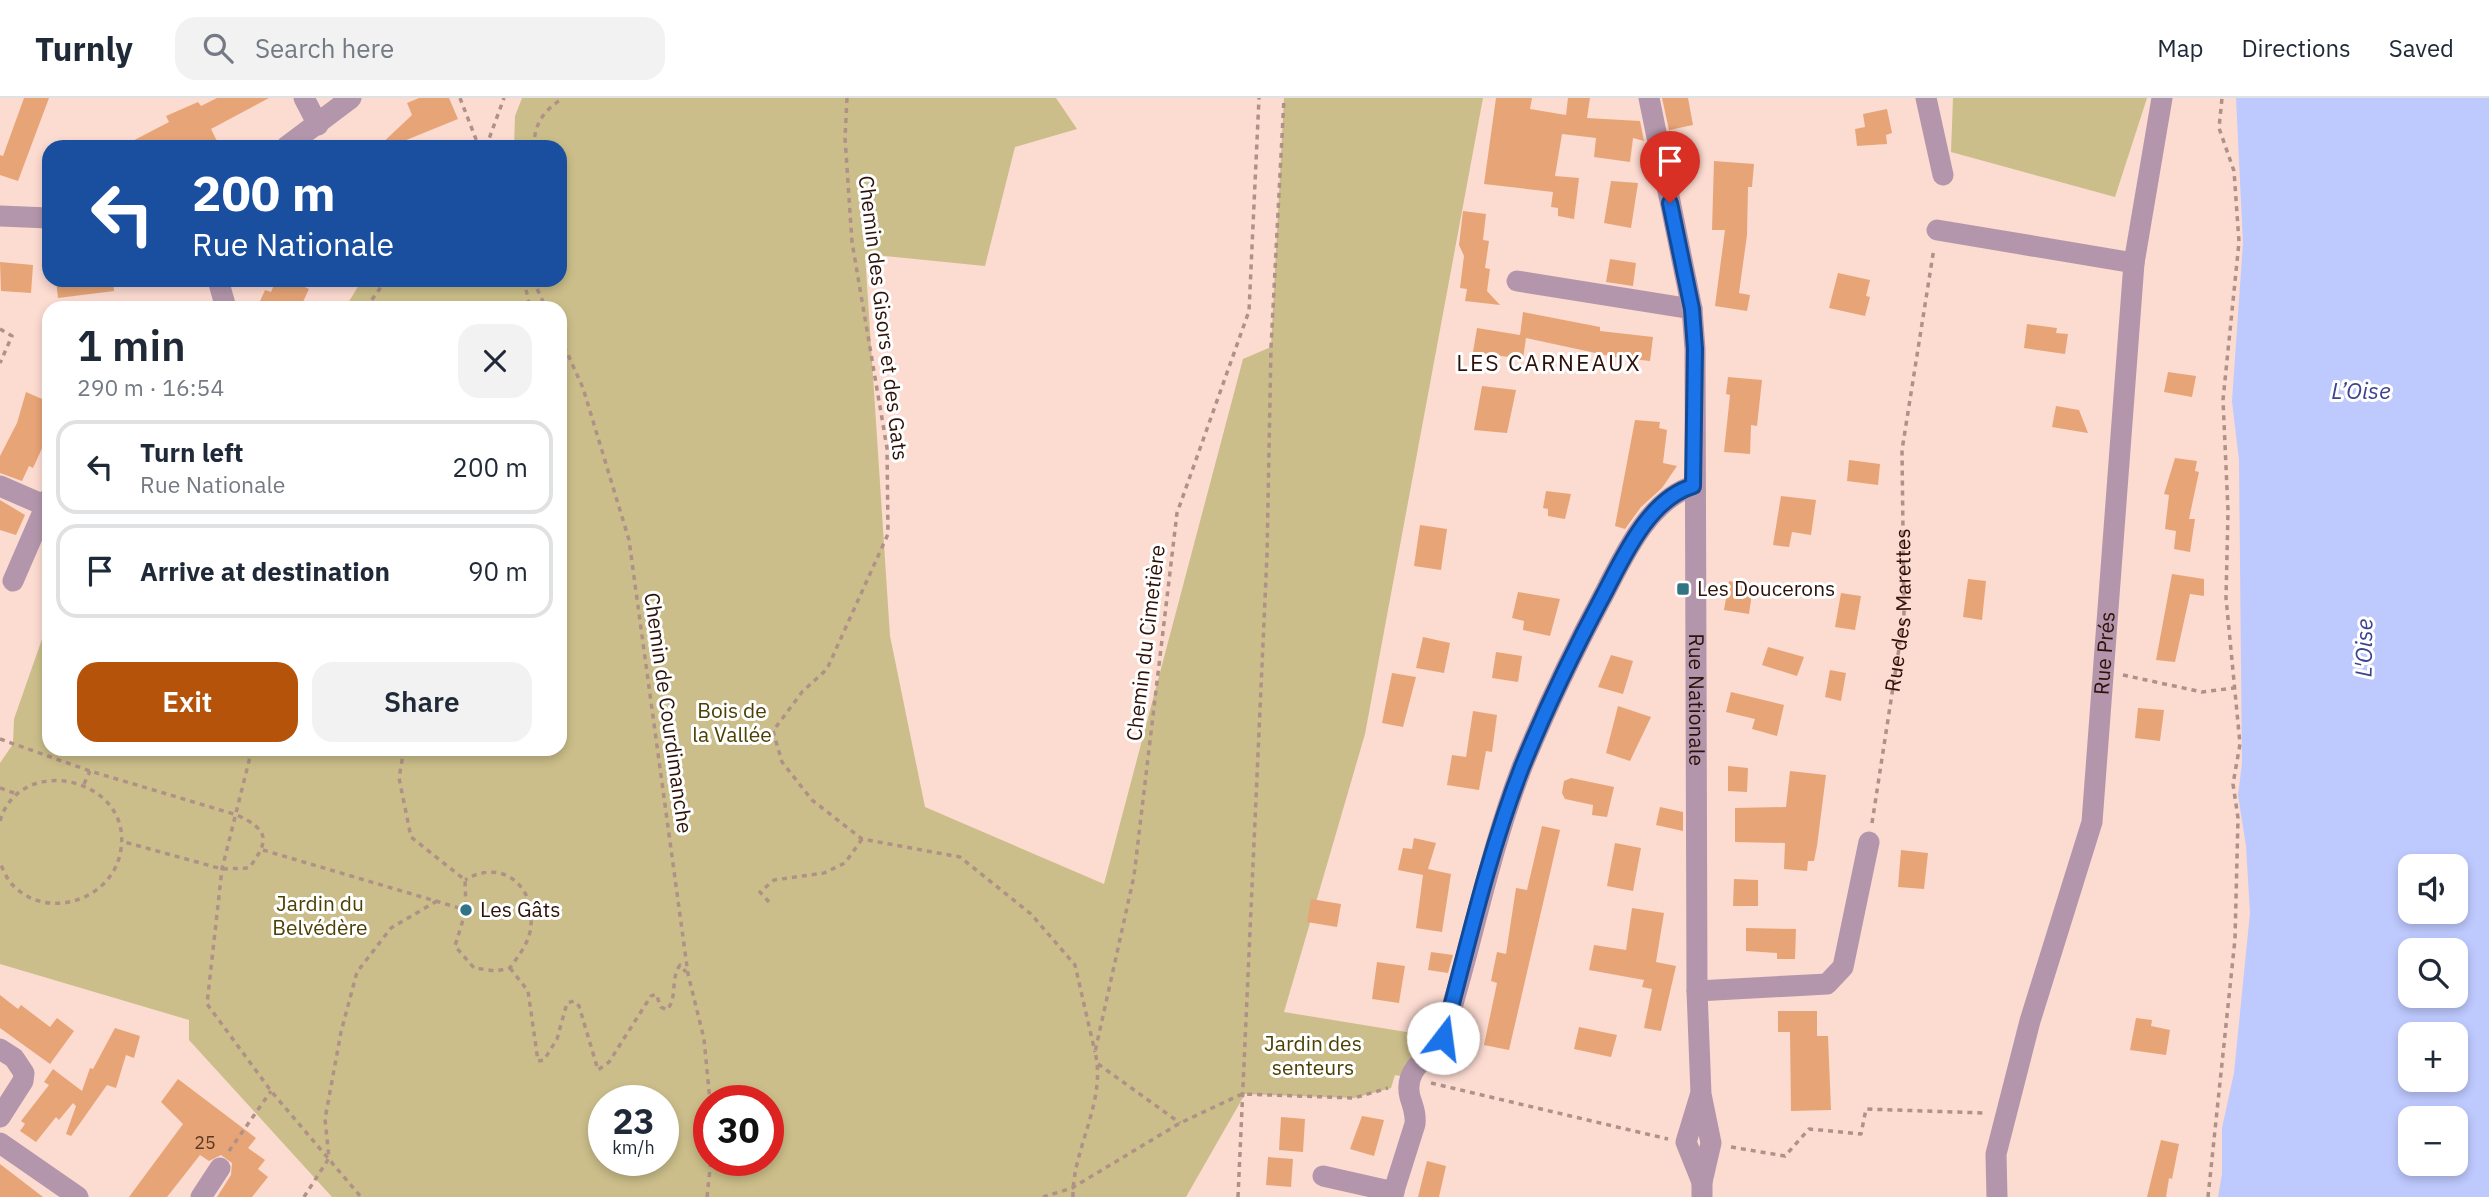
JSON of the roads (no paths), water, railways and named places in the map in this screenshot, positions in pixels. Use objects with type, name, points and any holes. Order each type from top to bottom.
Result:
[{"type":"street","points":[[304,98],[318,125]]},
{"type":"street","points":[[296,140],[351,98]]},
{"type":"street","name":"Rue Nationale","points":[[1649,98],[1692,309],[1695,349],[1693,486],[1697,991],[1701,1094],[1711,1143],[1702,1189]]},
{"type":"street","points":[[1926,98],[1943,174]]},
{"type":"street","name":"Rue Prés","points":[[1997,1197],[1996,1154],[2006,1114],[2030,1021],[2092,822],[2134,263],[2162,98]]},
{"type":"street","points":[[0,216],[42,218]]},
{"type":"street","points":[[1937,230],[2134,263]]},
{"type":"street","points":[[1517,281],[1692,309]]},
{"type":"street","points":[[0,486],[42,504]]},
{"type":"street","points":[[1323,1176],[1393,1194],[1415,1124],[1416,1112],[1409,1094],[1410,1078],[1424,1058],[1440,1047],[1493,854],[1522,768],[1552,698],[1628,550],[1665,500],[1693,486]]},
{"type":"street","points":[[13,581],[42,517]]},
{"type":"street","points":[[1697,991],[1827,984],[1843,967],[1868,842]]},
{"type":"street","points":[[0,1049],[14,1058],[24,1073],[23,1081],[0,1117]]},
{"type":"street","name":"Rue Nationale","points":[[1701,1094],[1686,1142],[1702,1189]]},
{"type":"street","points":[[0,1143],[78,1197]]},
{"type":"street","points":[[201,1197],[220,1168]]},
{"type":"water","name":"L’Oise","points":[[2236,98],[2489,98],[2489,1197],[2218,1197],[2222,1174],[2222,1128],[2234,1073],[2250,913],[2246,846],[2238,795],[2242,763],[2239,460],[2232,401],[2243,243]]},
{"type":"place","name":"Les Doucerons","points":[[1683,589]]},
{"type":"place","name":"Les Gâts","points":[[466,910]]},
{"type":"district","name":"LES CARNEAUX","points":[[1549,363]]},
{"type":"water label","name":"L'Oise","points":[[2364,648]]},
{"type":"park label","name":"Bois de la Vallée","points":[[732,723]]},
{"type":"park label","name":"Jardin du Belvédère","points":[[320,916]]},
{"type":"park label","name":"Jardin des senteurs","points":[[1313,1056]]}]
